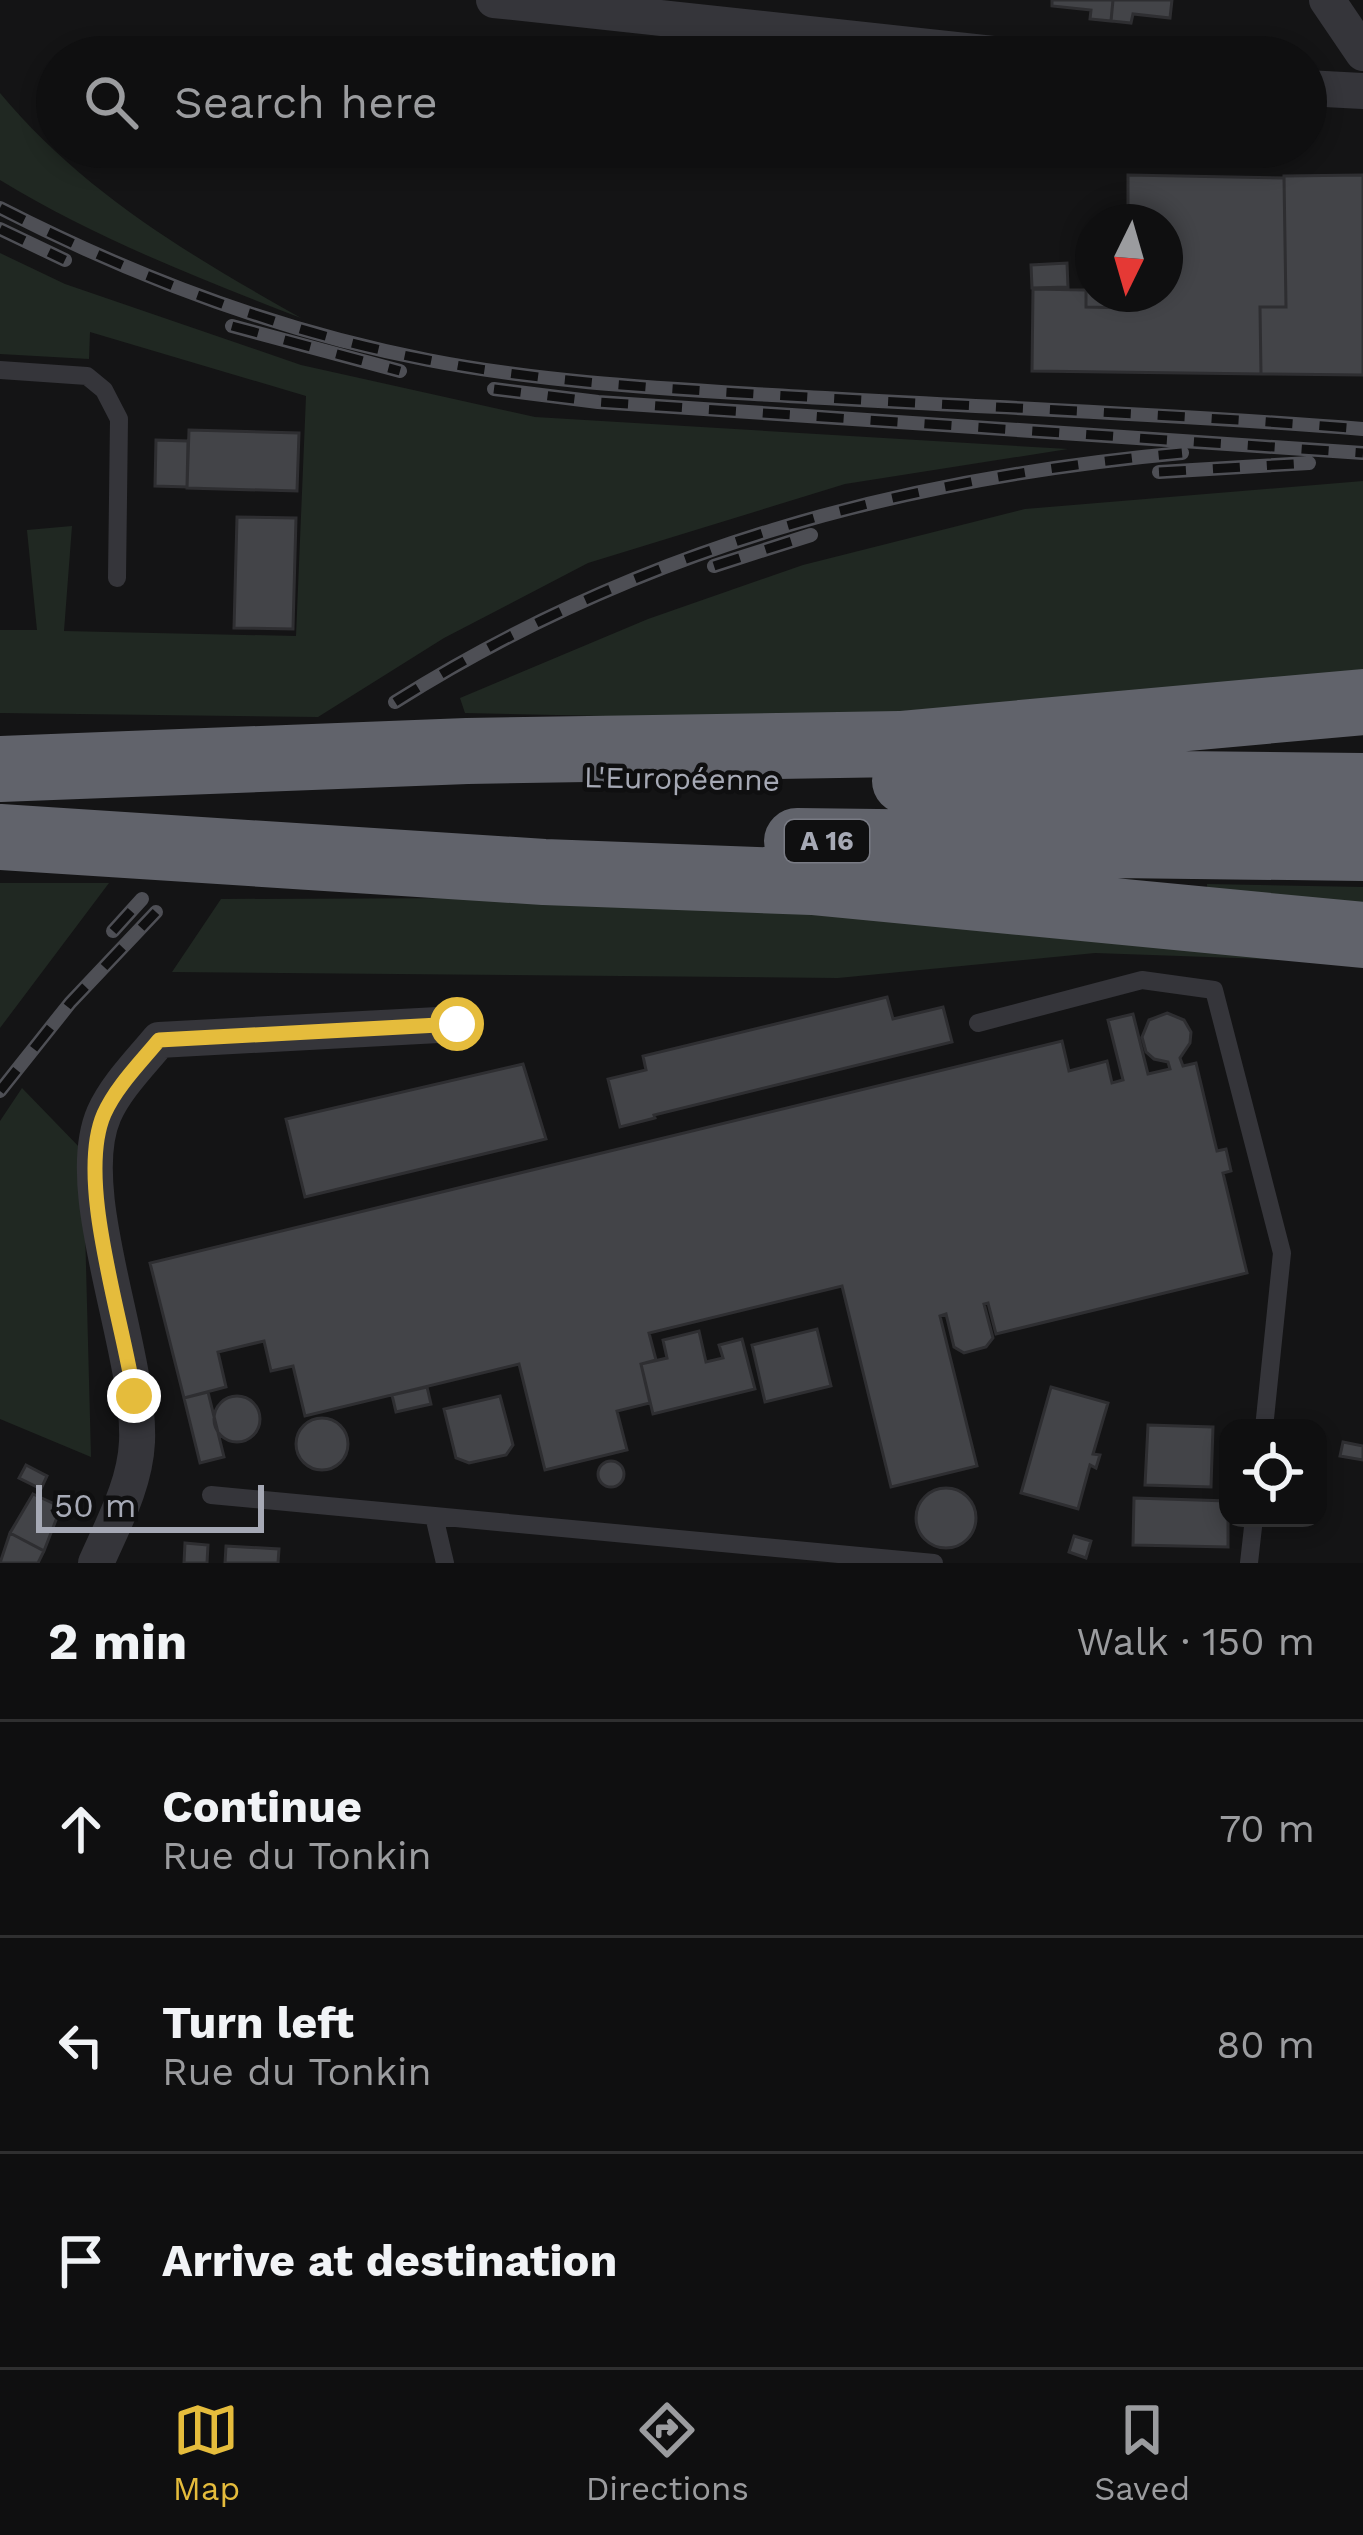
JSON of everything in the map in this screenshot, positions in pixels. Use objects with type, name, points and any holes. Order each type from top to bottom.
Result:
[{"type":"highway","points":[[381,765],[900,744],[1363,702]]},
{"type":"highway","name":"L'Européenne","points":[[0,770],[381,765],[1363,787]]},
{"type":"highway","points":[[0,835],[279,846],[812,882],[1363,934]]},
{"type":"highway","name":"L'Européenne","points":[[279,846],[1363,848]]},
{"type":"street","points":[[494,0],[827,36]]},
{"type":"street","points":[[1327,0],[1363,53]]},
{"type":"street","points":[[1327,89],[1363,92]]},
{"type":"street","points":[[96,1563],[128,1491],[137,1441],[132,1376],[96,1185],[99,1129],[112,1100],[159,1040],[457,1024]]},
{"type":"lane","points":[[0,370],[87,376],[104,390],[119,419],[117,578]]},
{"type":"lane","points":[[978,1023],[1142,980],[1214,990],[1282,1253],[1265,1419]]},
{"type":"lane","points":[[211,1496],[800,1557],[934,1563]]},
{"type":"lane","points":[[434,1516],[445,1563]]},
{"type":"lane","points":[[1250,1563],[1253,1527]]},
{"type":"shaded area","points":[[0,93],[36,133],[36,168],[74,168],[179,246],[301,318],[110,239],[0,180]]},
{"type":"shaded area","points":[[0,253],[65,284],[301,365],[535,417],[1068,449],[845,484],[588,563],[444,638],[318,717],[0,713],[0,630],[37,630],[27,530],[72,526],[64,631],[296,636],[306,396],[90,332],[89,359],[0,354]]},
{"type":"shaded area","points":[[1363,481],[1363,673],[797,720],[465,713],[460,698],[648,619],[803,565],[1025,509]]},
{"type":"shaded area","points":[[0,883],[109,883],[0,1028]]},
{"type":"shaded area","points":[[1207,884],[1363,887],[1363,920],[1208,903]]},
{"type":"shaded area","points":[[488,898],[817,907],[1295,960],[1095,953],[838,978],[172,972],[221,899]]},
{"type":"shaded area","points":[[22,1088],[83,1151],[91,1457],[0,1419],[0,1121]]},
{"type":"building","points":[[1052,0],[1113,0],[1111,21],[1090,19],[1091,10],[1052,6]]},
{"type":"building","points":[[1113,0],[1172,0],[1170,18],[1133,14],[1131,23],[1111,21]]},
{"type":"building","points":[[1128,175],[1284,178],[1286,307],[1260,307],[1261,374],[1032,371],[1033,289],[1075,290],[1075,312],[1183,312],[1183,204],[1128,204]]},
{"type":"building","points":[[1363,175],[1363,375],[1261,374],[1260,307],[1286,307],[1284,176]]},
{"type":"building","points":[[1067,263],[1068,287],[1032,288],[1031,265]]},
{"type":"building","points":[[189,430],[299,433],[297,491],[187,488]]},
{"type":"building","points":[[156,440],[188,441],[187,487],[155,486]]},
{"type":"building","points":[[237,517],[296,518],[293,629],[234,628]]},
{"type":"building","points":[[887,997],[893,1019],[943,1007],[952,1042],[620,1127],[608,1079],[646,1070],[643,1056]]},
{"type":"building","points":[[1167,1013],[1184,1020],[1191,1032],[1180,1058],[1183,1066],[1196,1063],[1217,1151],[1226,1149],[1231,1171],[1223,1173],[1247,1273],[996,1334],[988,1303],[984,1304],[993,1338],[986,1347],[964,1353],[954,1347],[946,1314],[940,1316],[977,1466],[891,1487],[842,1286],[649,1333],[656,1360],[641,1364],[650,1403],[617,1411],[627,1450],[545,1470],[519,1364],[305,1416],[293,1366],[271,1371],[264,1341],[218,1352],[226,1387],[184,1398],[150,1263],[1062,1041],[1069,1071],[1107,1061],[1112,1083],[1123,1080],[1108,1020],[1133,1014],[1148,1074],[1170,1069],[1168,1062],[1146,1052],[1142,1037],[1149,1020]]},
{"type":"building","points":[[523,1064],[546,1139],[305,1197],[286,1119]]},
{"type":"building","points":[[817,1329],[831,1386],[765,1402],[752,1345]]},
{"type":"building","points":[[699,1331],[706,1362],[723,1358],[719,1345],[742,1339],[755,1389],[653,1414],[641,1364],[667,1358],[663,1340]]},
{"type":"building","points":[[427,1387],[431,1404],[396,1412],[392,1395]]},
{"type":"building","points":[[1051,1387],[1108,1403],[1093,1454],[1100,1455],[1096,1468],[1090,1465],[1078,1509],[1021,1493]]},
{"type":"building","points":[[208,1392],[224,1457],[200,1463],[184,1398]]},
{"type":"building","points":[[237,1396],[253,1403],[260,1419],[253,1435],[237,1442],[221,1435],[214,1419],[221,1403]]},
{"type":"building","points":[[500,1396],[513,1445],[506,1455],[469,1463],[456,1458],[444,1409]]},
{"type":"building","points":[[322,1418],[340,1426],[348,1444],[340,1462],[322,1470],[304,1462],[296,1444],[304,1426]]},
{"type":"building","points":[[1148,1425],[1213,1427],[1211,1487],[1145,1485]]},
{"type":"building","points":[[1343,1442],[1363,1446],[1363,1460],[1340,1456]]},
{"type":"building","points":[[611,1461],[624,1474],[611,1487],[598,1474]]},
{"type":"building","points":[[26,1465],[47,1476],[41,1489],[19,1478]]},
{"type":"building","points":[[946,1488],[967,1497],[976,1518],[967,1539],[946,1548],[925,1539],[916,1518],[925,1497]]},
{"type":"building","points":[[33,1494],[61,1507],[44,1551],[10,1533]]},
{"type":"building","points":[[1134,1498],[1219,1501],[1219,1527],[1228,1527],[1228,1547],[1133,1545]]},
{"type":"building","points":[[10,1533],[44,1551],[38,1563],[0,1563]]},
{"type":"building","points":[[1074,1536],[1091,1541],[1086,1558],[1069,1552]]},
{"type":"building","points":[[185,1543],[208,1545],[207,1563],[184,1563]]},
{"type":"building","points":[[226,1546],[279,1549],[278,1563],[225,1563]]},
{"type":"railway","points":[[0,208],[103,257],[208,299],[317,334],[471,368],[686,390],[1363,429]]},
{"type":"railway","points":[[0,229],[65,260]]},
{"type":"railway","points":[[232,326],[400,371]]},
{"type":"railway","points":[[494,389],[598,402],[1363,453]]},
{"type":"railway","points":[[395,702],[487,648],[581,602],[773,530],[973,481],[1182,453]]},
{"type":"railway","points":[[1159,472],[1309,463]]},
{"type":"railway","points":[[714,566],[811,535]]},
{"type":"railway","points":[[113,931],[142,899]]},
{"type":"railway","points":[[0,1091],[70,1003],[156,912]]},
{"type":"route","points":[[134,1396],[100,1222],[97,1146],[112,1100],[159,1040],[457,1024]]}]
